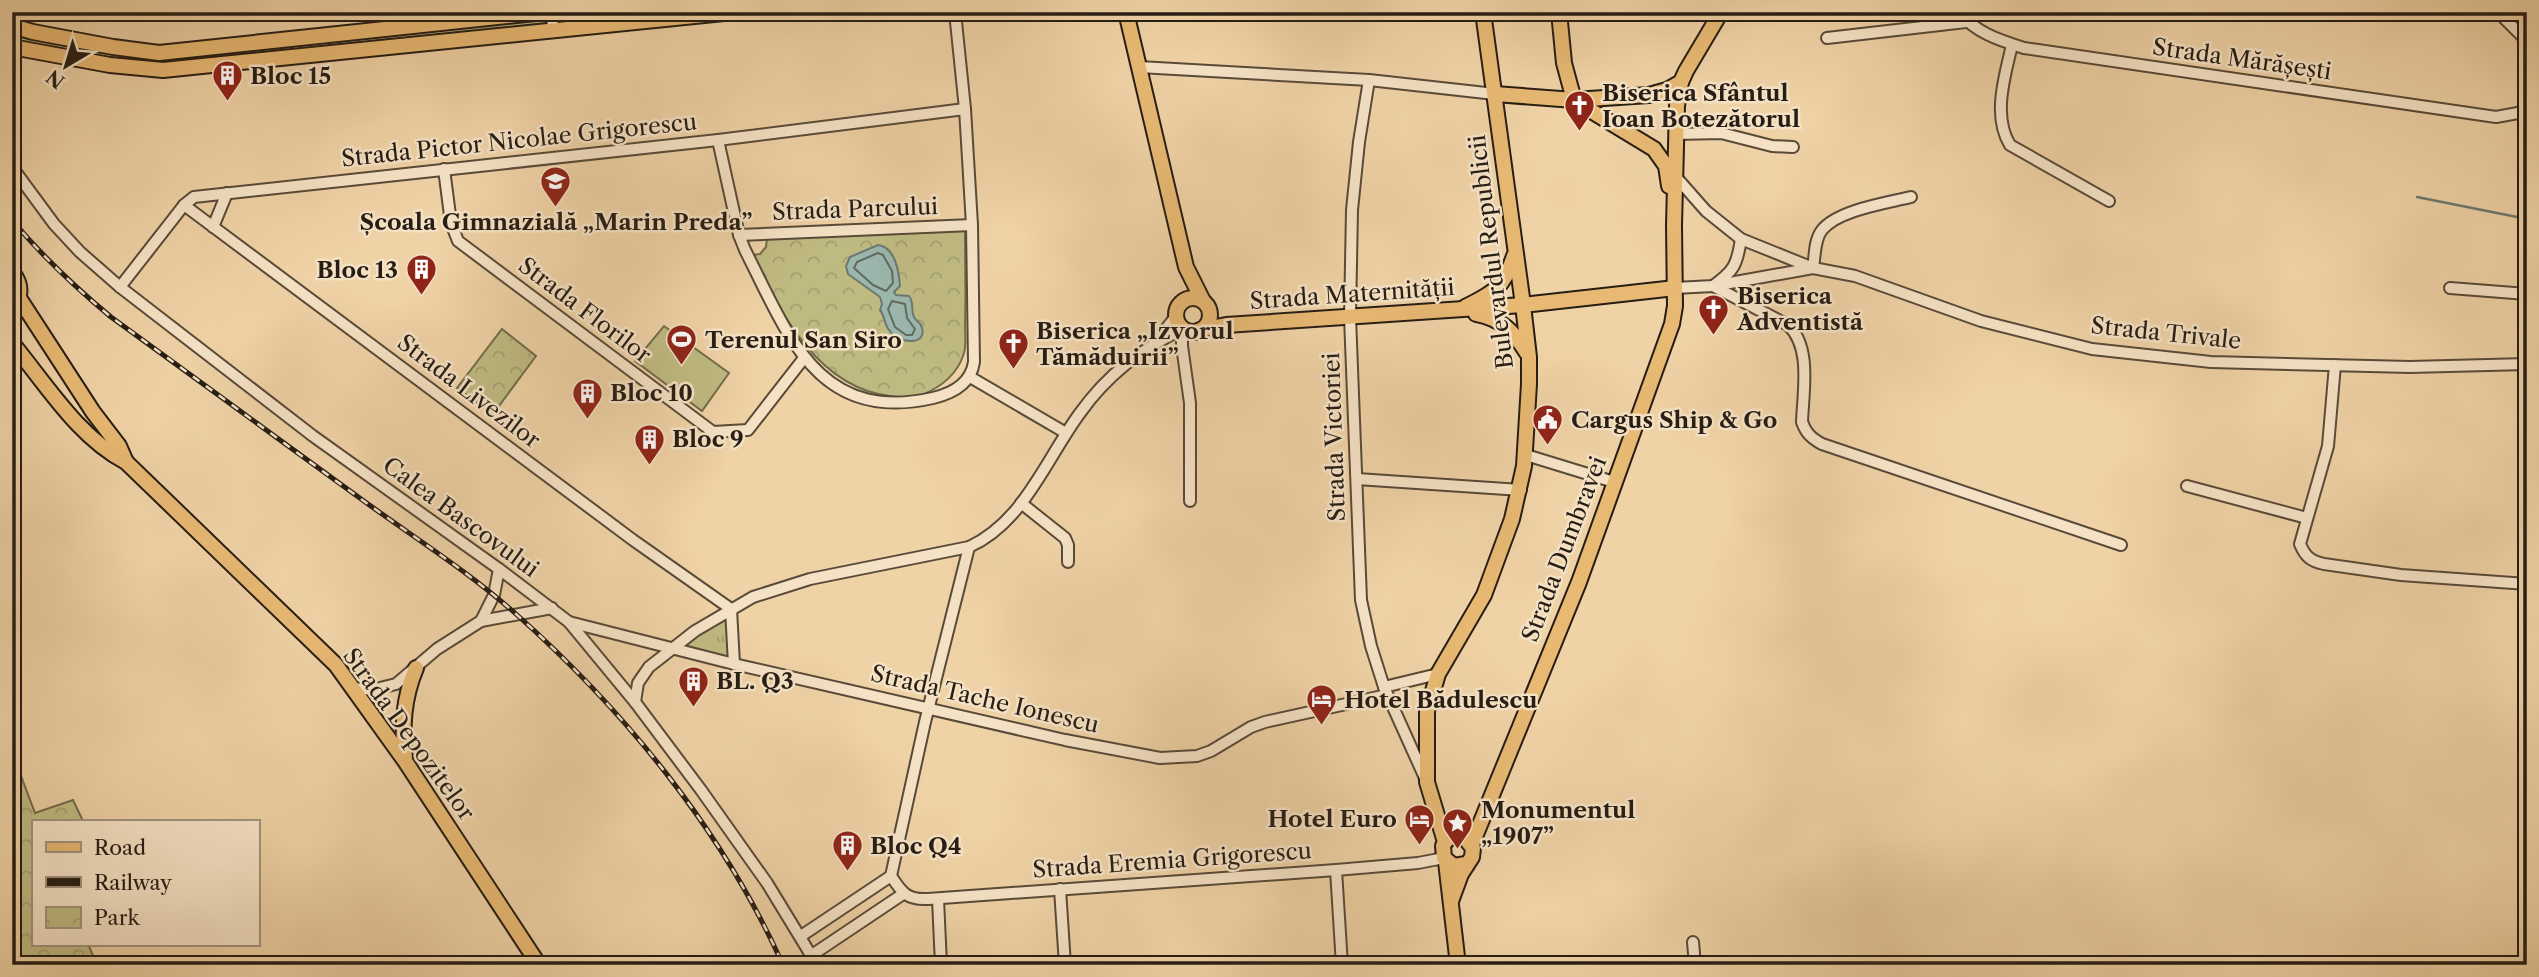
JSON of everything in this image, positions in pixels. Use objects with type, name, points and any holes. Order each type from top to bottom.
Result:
[{"type":"main road","points":[[12,26],[99,44],[159,52],[545,12]]},
{"type":"main road","points":[[12,47],[110,65],[163,70],[734,12]]},
{"type":"main road","name":"Bulevardul Republicii","points":[[1445,842],[1427,782],[1427,711],[1438,674],[1484,595],[1504,545],[1521,490],[1526,455],[1529,357],[1483,12]]},
{"type":"main road","points":[[1559,12],[1564,63],[1574,100],[1646,143],[1662,157],[1668,178],[1674,225]]},
{"type":"main road","points":[[1674,225],[1676,134],[1681,82],[1721,12]]},
{"type":"main road","points":[[1126,17],[1186,267],[1206,304],[1210,318],[1187,327],[1179,304],[1193,298],[1206,304],[1226,325]]},
{"type":"main road","points":[[1495,94],[1574,100],[1658,94],[1681,82]]},
{"type":"main road","name":"Strada Dumbravei","points":[[1472,844],[1579,582],[1672,324],[1675,288],[1674,225]]},
{"type":"main road","points":[[1457,311],[1495,291],[1503,283],[1515,251]]},
{"type":"main road","points":[[1184,300],[1186,267]]},
{"type":"main road","name":"Strada Depozitelor","points":[[12,272],[19,281],[16,303],[119,446],[126,462]]},
{"type":"main road","name":"Strada Maternității","points":[[1187,327],[1457,311],[1675,288]]},
{"type":"main road","points":[[1457,311],[1502,322],[1515,334],[1529,357]]},
{"type":"main road","name":"Strada Depozitelor","points":[[12,343],[75,420],[110,453],[126,462],[336,665],[405,761],[539,965]]},
{"type":"main road","points":[[405,761],[403,715],[406,696],[416,668]]},
{"type":"main road","points":[[1451,901],[1466,864],[1472,857],[1472,844],[1459,835],[1448,838],[1442,850],[1458,965]]},
{"type":"main road","points":[[1445,860],[1458,867],[1466,864]]},
{"type":"street","points":[[552,12],[553,30]]},
{"type":"street","name":"Strada Parcului","points":[[956,12],[972,225],[974,362],[970,377]]},
{"type":"street","name":"Strada Mărășești","points":[[1959,12],[1966,22],[1990,38],[2024,48],[2496,117],[2518,113],[2527,107]]},
{"type":"street","points":[[2498,12],[2527,41]]},
{"type":"street","points":[[1827,38],[1966,22]]},
{"type":"street","points":[[2012,44],[2003,82],[2002,118],[2004,135],[2010,145],[2109,201]]},
{"type":"street","points":[[1139,67],[1369,80],[1495,94]]},
{"type":"street","name":"Strada Victoriei","points":[[1369,80],[1352,210],[1350,317],[1361,600],[1371,646],[1386,691],[1427,782]]},
{"type":"street","name":"Strada Pictor Nicolae Grigorescu","points":[[184,205],[194,197],[718,140],[965,109]]},
{"type":"street","points":[[1676,134],[1721,133],[1772,146],[1793,147]]},
{"type":"street","points":[[718,140],[739,235],[789,338],[804,358],[850,395],[872,402],[891,404],[941,396],[954,390],[970,377],[1066,433]]},
{"type":"street","name":"Calea Bascovului","points":[[12,167],[54,224],[120,287],[313,436],[569,622],[635,702],[741,846],[814,960]]},
{"type":"street","name":"Strada Florilor","points":[[444,169],[451,223],[458,241],[713,432],[748,430],[804,358]]},
{"type":"street","name":"Strada Trivale","points":[[1676,177],[1706,211],[1741,239],[1813,268],[1855,276],[1981,321],[2092,349],[2211,362],[2410,367],[2527,364]]},
{"type":"street","points":[[213,227],[227,194]]},
{"type":"street","points":[[1813,268],[1821,231],[1831,223],[1868,208],[1911,197]]},
{"type":"street","points":[[120,287],[184,205]]},
{"type":"street","name":"Strada Livezilor","points":[[184,205],[634,540],[731,609]]},
{"type":"street","name":"Strada Parcului","points":[[739,235],[972,225]]},
{"type":"street","points":[[1741,239],[1738,260],[1730,274],[1713,286],[1797,332],[1803,358],[1802,422],[1811,438],[2122,545]]},
{"type":"street","name":"Strada Trivale","points":[[1675,288],[1713,286],[1813,268]]},
{"type":"street","points":[[2450,288],[2527,294]]},
{"type":"street","points":[[635,702],[638,683],[649,667],[672,648],[753,597],[795,583],[969,547],[999,528],[1021,503],[1066,433],[1101,386],[1157,341],[1187,327]]},
{"type":"street","points":[[1187,327],[1182,346],[1190,403],[1191,501]]},
{"type":"street","points":[[2336,365],[2328,446],[2300,544],[2304,553],[2312,561],[2401,575],[2527,584]]},
{"type":"street","points":[[1526,455],[1614,482]]},
{"type":"street","points":[[1357,479],[1521,490]]},
{"type":"street","points":[[2187,486],[2307,518]]},
{"type":"street","points":[[1021,503],[1065,538],[1068,545],[1068,562]]},
{"type":"street","points":[[801,936],[891,876],[969,547]]},
{"type":"street","points":[[481,621],[494,595],[499,569]]},
{"type":"street","points":[[353,688],[372,690],[396,684],[437,649],[481,621],[552,608]]},
{"type":"street","points":[[731,609],[734,664]]},
{"type":"street","name":"Strada Tache Ionescu","points":[[569,622],[734,664],[1065,740],[1160,758],[1181,759],[1211,751],[1251,727],[1265,722],[1386,691],[1438,674]]},
{"type":"street","name":"Strada Eremia Grigorescu","points":[[903,894],[917,900],[1445,860]]},
{"type":"street","points":[[1336,870],[1342,965]]},
{"type":"street","points":[[814,960],[903,894],[891,876]]},
{"type":"street","points":[[1060,889],[1065,965]]},
{"type":"street","points":[[938,898],[941,965]]},
{"type":"street","points":[[1693,942],[1695,965]]},
{"type":"green space","points":[[545,12],[734,12],[163,70],[12,47],[12,26],[138,51]]},
{"type":"green space","points":[[965,229],[964,352],[960,363],[947,380],[929,392],[906,398],[865,390],[842,379],[822,363],[789,323],[751,255],[760,254],[766,247],[767,238]]},
{"type":"green space","name":"Terenul San Siro","points":[[664,326],[729,373],[702,411],[635,361]]},
{"type":"green space","points":[[502,329],[536,356],[493,414],[457,388]]},
{"type":"green space","points":[[731,609],[734,664],[672,648]]},
{"type":"green space","points":[[12,752],[35,813],[73,800],[83,820],[32,820],[32,946],[89,946],[97,965],[12,965]]},
{"type":"water","points":[[878,245],[888,250],[895,261],[900,286],[894,292],[911,299],[913,314],[923,332],[917,340],[906,341],[894,335],[887,328],[880,310],[880,297],[848,274],[846,266],[850,257]]},
{"type":"waterway","points":[[2417,197],[2527,219]]},
{"type":"railway","points":[[12,220],[59,271],[111,317],[462,571],[516,614],[556,651],[633,732],[701,821],[759,915],[783,965]]},
{"type":"place","name":"Bloc 15","points":[[227,103]]},
{"type":"place","name":"Biserica Sfântul Ioan Botezătorul","points":[[1579,133]]},
{"type":"place","name":"Școala Gimnazială „Marin Preda”","points":[[556,208]]},
{"type":"place","name":"Bloc 13","points":[[421,297]]},
{"type":"place","name":"Biserica Adventistă","points":[[1714,336]]},
{"type":"place","name":"Terenul San Siro","points":[[682,367]]},
{"type":"place","name":"Biserica „Izvorul Tămăduirii”","points":[[1013,371]]},
{"type":"place","name":"Bloc 10","points":[[587,420]]},
{"type":"place","name":"Cargus Ship & Go","points":[[1548,447]]},
{"type":"place","name":"Bloc 9","points":[[649,466]]},
{"type":"place","name":"BL. Q3","points":[[693,708]]},
{"type":"place","name":"Hotel Bădulescu","points":[[1321,727]]},
{"type":"place","name":"Hotel Euro","points":[[1420,846]]},
{"type":"place","name":"Monumentul „1907”","points":[[1458,850]]},
{"type":"place","name":"Bloc Q4","points":[[847,873]]}]
